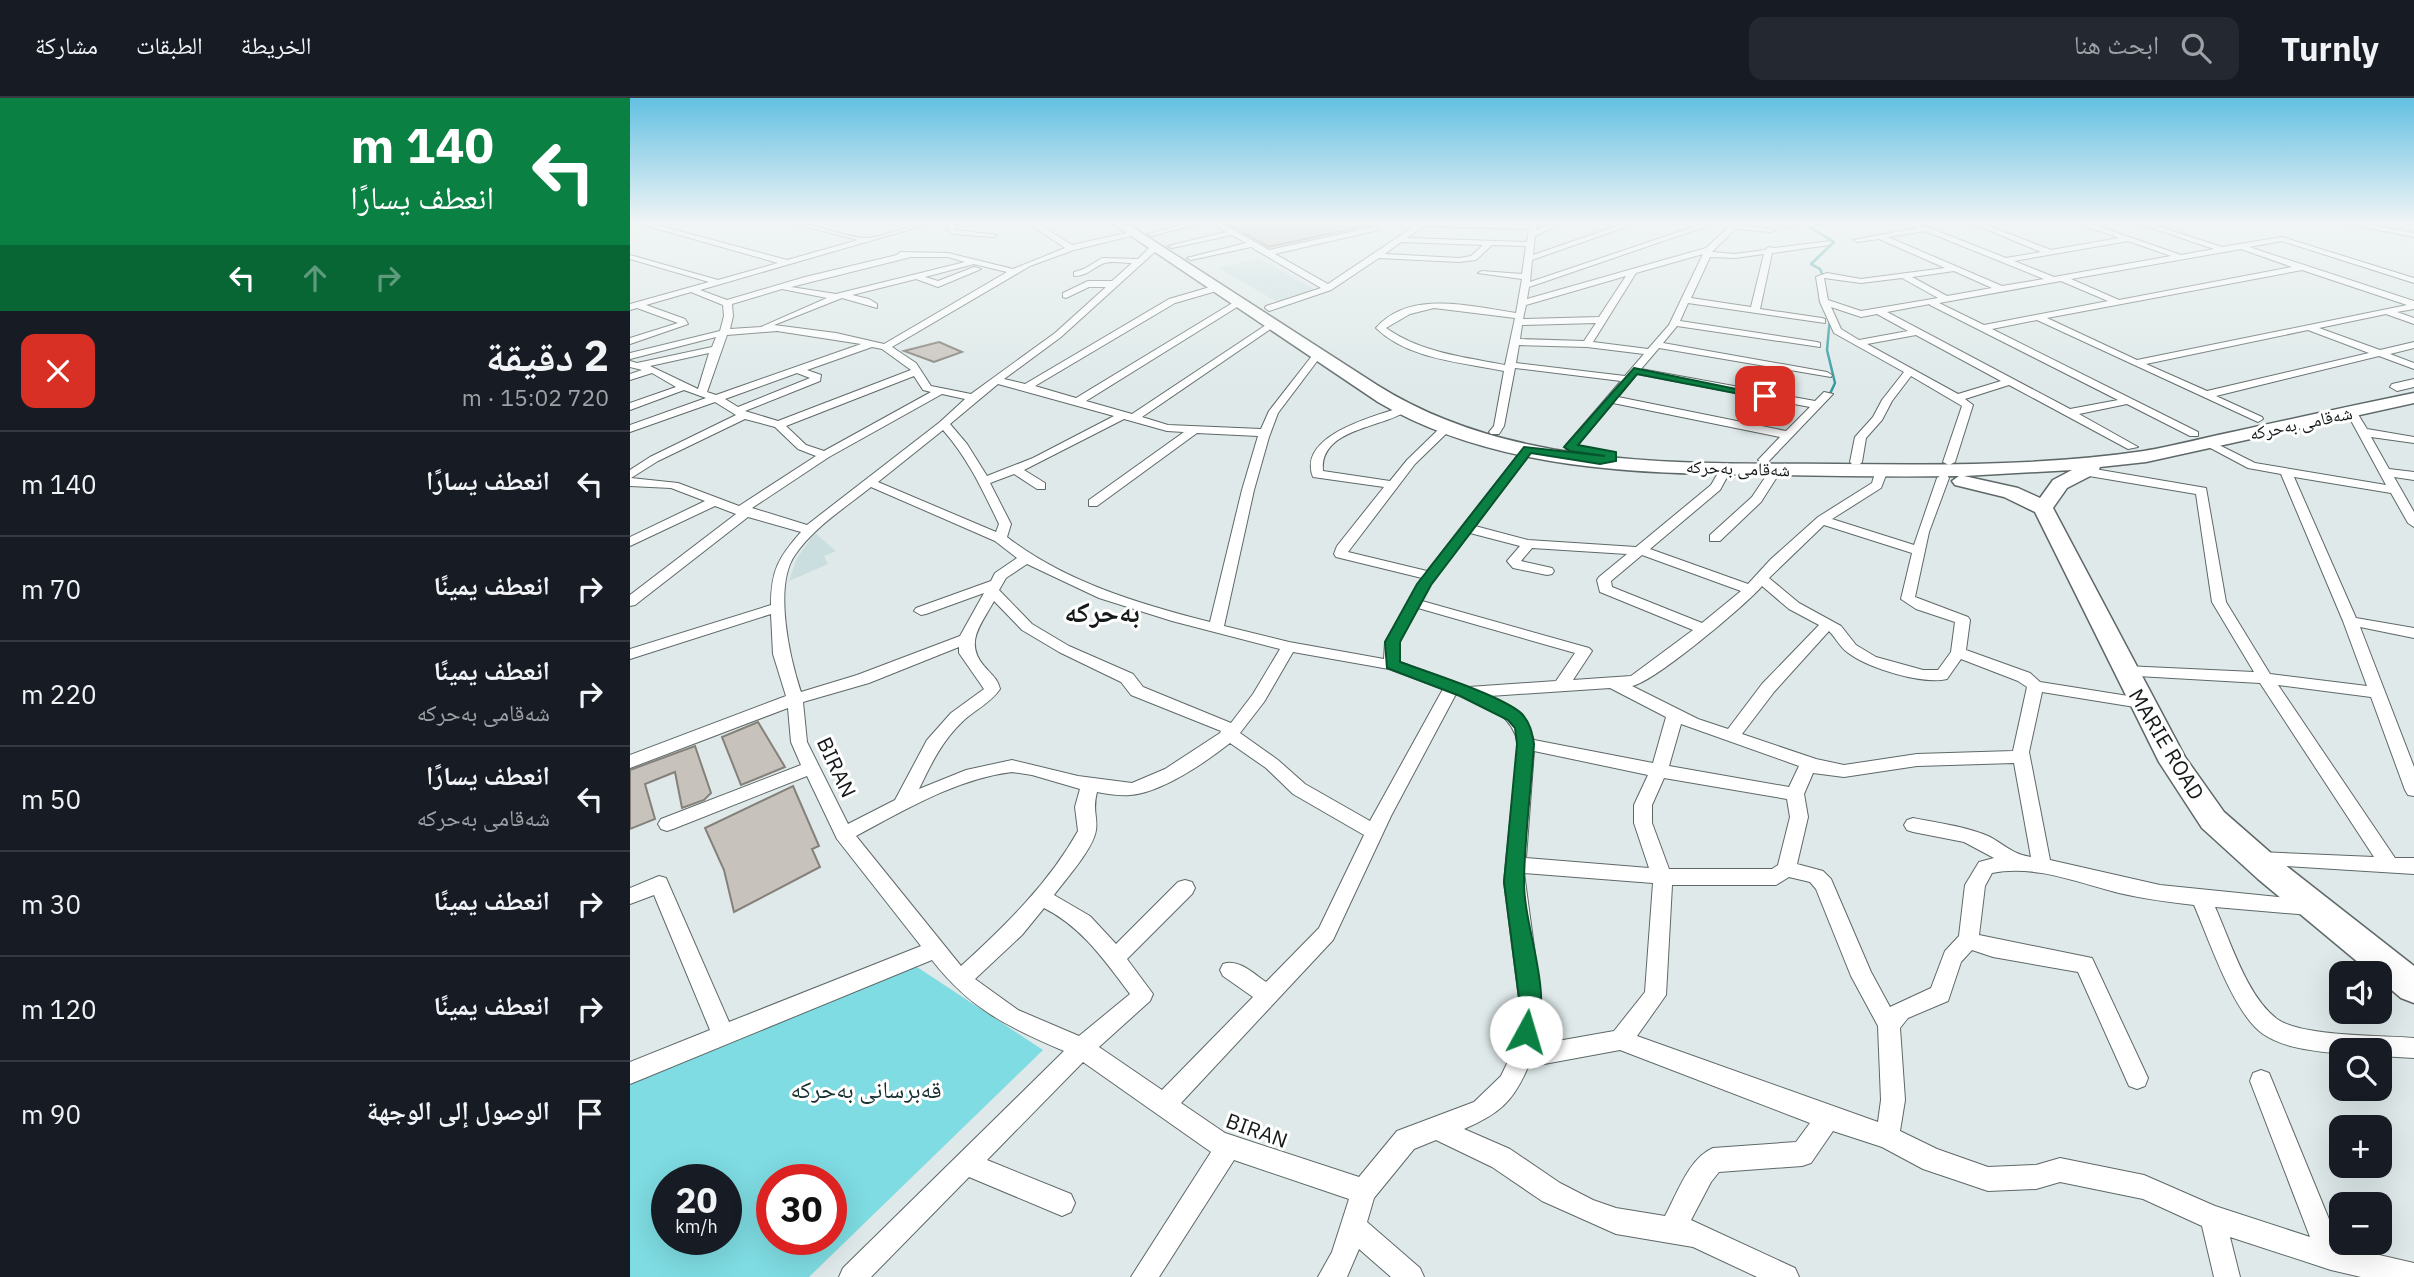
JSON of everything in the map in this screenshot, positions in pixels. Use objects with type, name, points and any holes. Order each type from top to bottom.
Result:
[{"type":"main road","name":"شەقامی بەحرکە","points":[[1205,278],[1239,302],[1270,316],[1318,354],[1403,410],[1447,428],[1528,449],[1726,468],[1856,462],[1946,470],[2200,439],[2352,413],[2410,391]]},
{"type":"main road","name":"شەقامی بەحرکە","points":[[1213,278],[1270,316],[1421,404],[1495,432],[1602,456]]},
{"type":"main road","name":"شەقامی بەحرکە","points":[[1666,461],[1888,470],[1994,470],[2105,462],[2200,439],[2258,419],[2410,391]]},
{"type":"main road","points":[[1888,470],[1946,470],[2043,508],[2060,484],[2105,462]]},
{"type":"main road","name":"MARIE ROAD","points":[[2043,508],[2173,762],[2213,820],[2256,859],[2414,987]]},
{"type":"street","points":[[702,278],[719,283]]},
{"type":"street","points":[[639,304],[737,278]]},
{"type":"street","points":[[692,290],[727,303],[816,278]]},
{"type":"street","points":[[755,330],[840,296],[909,278]]},
{"type":"street","points":[[922,278],[938,284],[953,278]]},
{"type":"street","points":[[885,347],[999,278]]},
{"type":"street","name":"BIRAN","points":[[1122,278],[1058,335],[973,397],[809,530],[786,557],[778,590],[781,654],[795,699],[799,742],[844,834],[960,980],[1010,1017],[1082,1048],[1219,1143],[1364,1191]]},
{"type":"street","points":[[1311,278],[1328,288]]},
{"type":"street","points":[[984,481],[1016,470],[1126,418],[1270,316],[1344,278]]},
{"type":"street","points":[[1509,278],[1525,281],[1535,278]]},
{"type":"street","points":[[1495,432],[1499,426],[1525,278]]},
{"type":"street","points":[[1522,303],[1607,278]]},
{"type":"street","points":[[1587,344],[1629,278]]},
{"type":"street","points":[[1570,447],[1675,323],[1696,278]]},
{"type":"street","points":[[1755,311],[1762,278]]},
{"type":"street","points":[[1468,528],[1528,544],[1644,551],[1756,584],[1836,629],[1851,648],[1871,660],[1923,675],[1942,675],[1958,652],[1963,620],[1951,612],[1917,606],[1908,599],[1919,551],[1968,405],[1837,331],[1824,302],[1820,278]]},
{"type":"street","points":[[1844,278],[1861,281],[1887,278]]},
{"type":"street","points":[[1908,278],[1948,300]]},
{"type":"street","points":[[1975,278],[2003,290]]},
{"type":"street","points":[[2055,278],[2117,302]]},
{"type":"street","points":[[1824,302],[1851,313],[1878,311],[2070,278]]},
{"type":"street","points":[[1983,328],[2244,278]]},
{"type":"street","points":[[2334,278],[2414,305]]},
{"type":"street","points":[[856,280],[865,289]]},
{"type":"street","points":[[1066,295],[1093,283],[1116,284]]},
{"type":"street","points":[[779,287],[866,301],[874,306]]},
{"type":"street","points":[[1026,387],[1172,301],[1217,288]]},
{"type":"street","points":[[630,296],[639,304],[682,321],[683,324],[630,341]]},
{"type":"street","points":[[1686,300],[1822,321]]},
{"type":"street","points":[[1076,402],[1239,302]]},
{"type":"street","points":[[701,393],[709,380],[716,349],[726,332],[727,303]]},
{"type":"street","points":[[1933,303],[2129,401],[2237,461],[2287,474],[2396,490]]},
{"type":"street","points":[[1602,320],[1519,319],[1434,305],[1407,312],[1388,321],[1381,328],[1406,345],[1423,351],[1510,367],[1631,375],[1818,405]]},
{"type":"street","points":[[2135,363],[2414,305]]},
{"type":"street","points":[[1878,311],[2132,447]]},
{"type":"street","points":[[2386,311],[2414,321]]},
{"type":"street","points":[[2037,317],[2258,419]]},
{"type":"street","points":[[1675,323],[1817,345]]},
{"type":"street","points":[[2308,327],[2414,366]]},
{"type":"street","points":[[630,356],[726,332],[777,328],[885,347],[913,365],[926,388],[973,397]]},
{"type":"street","points":[[1857,342],[1916,332]]},
{"type":"street","points":[[630,333],[641,338]]},
{"type":"street","points":[[1515,342],[1653,349],[1827,374]]},
{"type":"street","points":[[630,429],[873,343]]},
{"type":"street","points":[[2205,395],[2414,345]]},
{"type":"street","points":[[634,365],[716,349]]},
{"type":"street","points":[[1216,628],[1265,433],[1273,412],[1318,354]]},
{"type":"street","points":[[634,365],[653,370],[741,413],[779,425],[802,447],[825,455]]},
{"type":"street","points":[[630,377],[653,370]]},
{"type":"street","points":[[630,475],[654,459],[741,413],[817,377],[800,370]]},
{"type":"street","points":[[779,425],[917,371]]},
{"type":"street","points":[[1856,462],[1861,438],[1909,372]]},
{"type":"street","points":[[996,380],[1126,418],[1193,431],[1265,433]]},
{"type":"street","points":[[1957,398],[2010,382]]},
{"type":"street","points":[[630,407],[684,387]]},
{"type":"street","points":[[630,602],[744,511],[825,455],[938,392]]},
{"type":"street","points":[[1714,538],[1757,499],[1770,465],[1788,435],[1828,394]]},
{"type":"street","points":[[1610,399],[1788,435]]},
{"type":"street","points":[[2068,413],[2129,401]]},
{"type":"street","points":[[1392,485],[1326,477],[1317,474],[1316,462],[1325,444],[1343,432],[1403,410]]},
{"type":"street","points":[[2352,413],[2414,523]]},
{"type":"street","points":[[943,424],[963,443],[984,481],[1005,524],[1000,538]]},
{"type":"street","points":[[1431,576],[1341,554],[1342,549],[1392,485],[1424,447],[1447,428]]},
{"type":"street","points":[[1094,503],[1193,431]]},
{"type":"street","points":[[2363,432],[2414,440]]},
{"type":"street","points":[[1392,665],[1392,642],[1431,576],[1528,449]]},
{"type":"street","points":[[1704,629],[1605,589],[1604,580],[1716,487],[1726,468]]},
{"type":"street","points":[[1016,470],[1041,486]]},
{"type":"street","points":[[1459,690],[1560,687],[1634,681],[1704,629],[1756,584],[1822,520],[1877,485],[1888,470]]},
{"type":"street","points":[[2083,471],[2202,491],[2220,602],[2265,678],[2390,865]]},
{"type":"street","points":[[2385,472],[2414,477]]},
{"type":"street","points":[[2287,474],[2350,621],[2414,790]]},
{"type":"street","points":[[630,482],[660,481],[686,487],[715,502],[809,530]]},
{"type":"street","points":[[869,482],[1000,538],[1026,558],[1104,596],[1289,647],[1392,665],[1459,690],[1514,716],[1523,727],[1526,744],[1514,882],[1531,1006],[1521,1058],[1509,1084],[1482,1110],[1406,1140],[1364,1191],[1343,1259],[1331,1277]]},
{"type":"street","points":[[630,542],[715,502]]},
{"type":"street","points":[[1822,520],[1919,551]]},
{"type":"street","points":[[1528,544],[1514,561],[1518,565],[1547,571]]},
{"type":"street","points":[[902,804],[933,744],[957,717],[987,696],[992,689],[991,683],[967,653],[966,639],[1000,576],[1026,558]]},
{"type":"street","points":[[921,611],[994,587]]},
{"type":"street","points":[[994,587],[1027,627],[1064,649],[1127,678],[1137,691],[1231,732],[1299,789],[1374,832]]},
{"type":"street","points":[[1414,603],[1580,649],[1584,654],[1560,687]]},
{"type":"street","points":[[630,654],[778,607]]},
{"type":"street","points":[[2350,621],[2414,633]]},
{"type":"street","points":[[1731,737],[1768,688],[1828,624]]},
{"type":"street","points":[[630,762],[795,699],[863,679],[966,639]]},
{"type":"street","points":[[844,834],[902,804],[959,780],[1012,766],[1132,789],[1157,781],[1184,766],[1231,732],[1254,705],[1289,647]]},
{"type":"street","points":[[1958,652],[2024,677],[2035,686],[2141,703]]},
{"type":"street","points":[[2124,670],[2265,678],[2378,693]]},
{"type":"street","points":[[1615,684],[1675,715],[1731,737],[1814,765],[1844,771],[1917,760],[2022,757]]},
{"type":"street","points":[[2035,686],[2022,757],[2042,867]]},
{"type":"street","points":[[1163,1106],[1326,934],[1374,832],[1459,690]]},
{"type":"street","points":[[1620,1040],[1655,995],[1663,877],[1643,823],[1643,805],[1659,771],[1675,715]]},
{"type":"street","points":[[1526,744],[1659,771],[1795,794]]},
{"type":"street","points":[[1516,864],[1663,877],[1776,877],[1786,869],[1799,817],[1795,794],[1806,769],[1814,765]]},
{"type":"street","points":[[667,824],[810,768]]},
{"type":"street","points":[[960,980],[1015,929],[1079,846],[1087,831],[1084,807],[1091,783]]},
{"type":"street","points":[[1913,825],[1978,839],[1998,848],[2012,863]]},
{"type":"street","points":[[2256,859],[2414,866]]},
{"type":"street","points":[[1889,1025],[1900,1011],[1940,994],[1952,957],[1968,940],[1975,886],[1986,867],[2000,862],[2042,867],[2137,889],[2201,898],[2316,908]]},
{"type":"street","points":[[1786,869],[1816,876],[1824,885],[1862,976],[1889,1025],[1893,1100],[1886,1137]]},
{"type":"street","points":[[630,897],[659,884],[724,1036]]},
{"type":"street","points":[[1115,958],[1185,888]]},
{"type":"street","points":[[852,1277],[1082,1048],[1137,1001],[1142,993],[1123,973],[1101,939],[1066,907],[1041,898]]},
{"type":"street","points":[[2201,898],[2247,999],[2268,1026],[2294,1038],[2414,1048]]},
{"type":"street","points":[[1968,940],[1993,948],[2085,964],[2137,1078]]},
{"type":"street","points":[[630,1073],[936,949]]},
{"type":"street","points":[[1230,970],[1268,995]]},
{"type":"street","points":[[1521,1058],[1620,1040],[1886,1137],[1933,1160],[1988,1179],[2036,1177],[2060,1170],[2144,1187],[2213,1218],[2331,1257],[2414,1276]]},
{"type":"street","points":[[2261,1082],[2331,1257]]},
{"type":"street","points":[[1671,1232],[1702,1173],[1713,1160],[1802,1154],[1828,1118]]},
{"type":"street","points":[[1436,1128],[1501,1158],[1551,1192],[1587,1210],[1616,1221],[1695,1234],[1786,1277]]},
{"type":"street","points":[[1144,1277],[1229,1146]]},
{"type":"street","points":[[965,1163],[1062,1203]]},
{"type":"street","points":[[2213,1218],[2227,1277]]},
{"type":"street","points":[[1353,1227],[1411,1277]]},
{"type":"shaded area","points":[[1236,278],[1294,278],[1316,290],[1279,303]]},
{"type":"shaded area","points":[[815,533],[836,551],[824,556],[828,564],[789,581],[797,558]]},
{"type":"green space","name":"قەبرسانی بەحرکە","points":[[917,967],[1043,1050],[847,1240],[847,1164],[756,1164],[756,1255],[832,1255],[809,1277],[630,1277],[630,1078]]},
{"type":"building","points":[[939,342],[962,352],[934,362],[904,351]]},
{"type":"building","points":[[758,722],[785,767],[741,785],[722,737]]},
{"type":"building","points":[[695,746],[711,793],[704,800],[682,808],[675,772],[645,784],[655,819],[630,829],[630,770]]},
{"type":"building","points":[[793,786],[819,846],[812,849],[820,867],[734,912],[724,870],[705,828]]},
{"type":"waterway","points":[[1828,398],[1835,383],[1827,350],[1830,317]]},
{"type":"district","name":"بەحرکە","points":[[1102,611]]},
{"type":"route","points":[[1526,1032],[1531,1006],[1514,882],[1526,744],[1523,727],[1514,716],[1466,692],[1392,665],[1392,642],[1424,584],[1528,449],[1564,456],[1612,459],[1612,455],[1605,452],[1570,447],[1634,371],[1765,396]]}]
